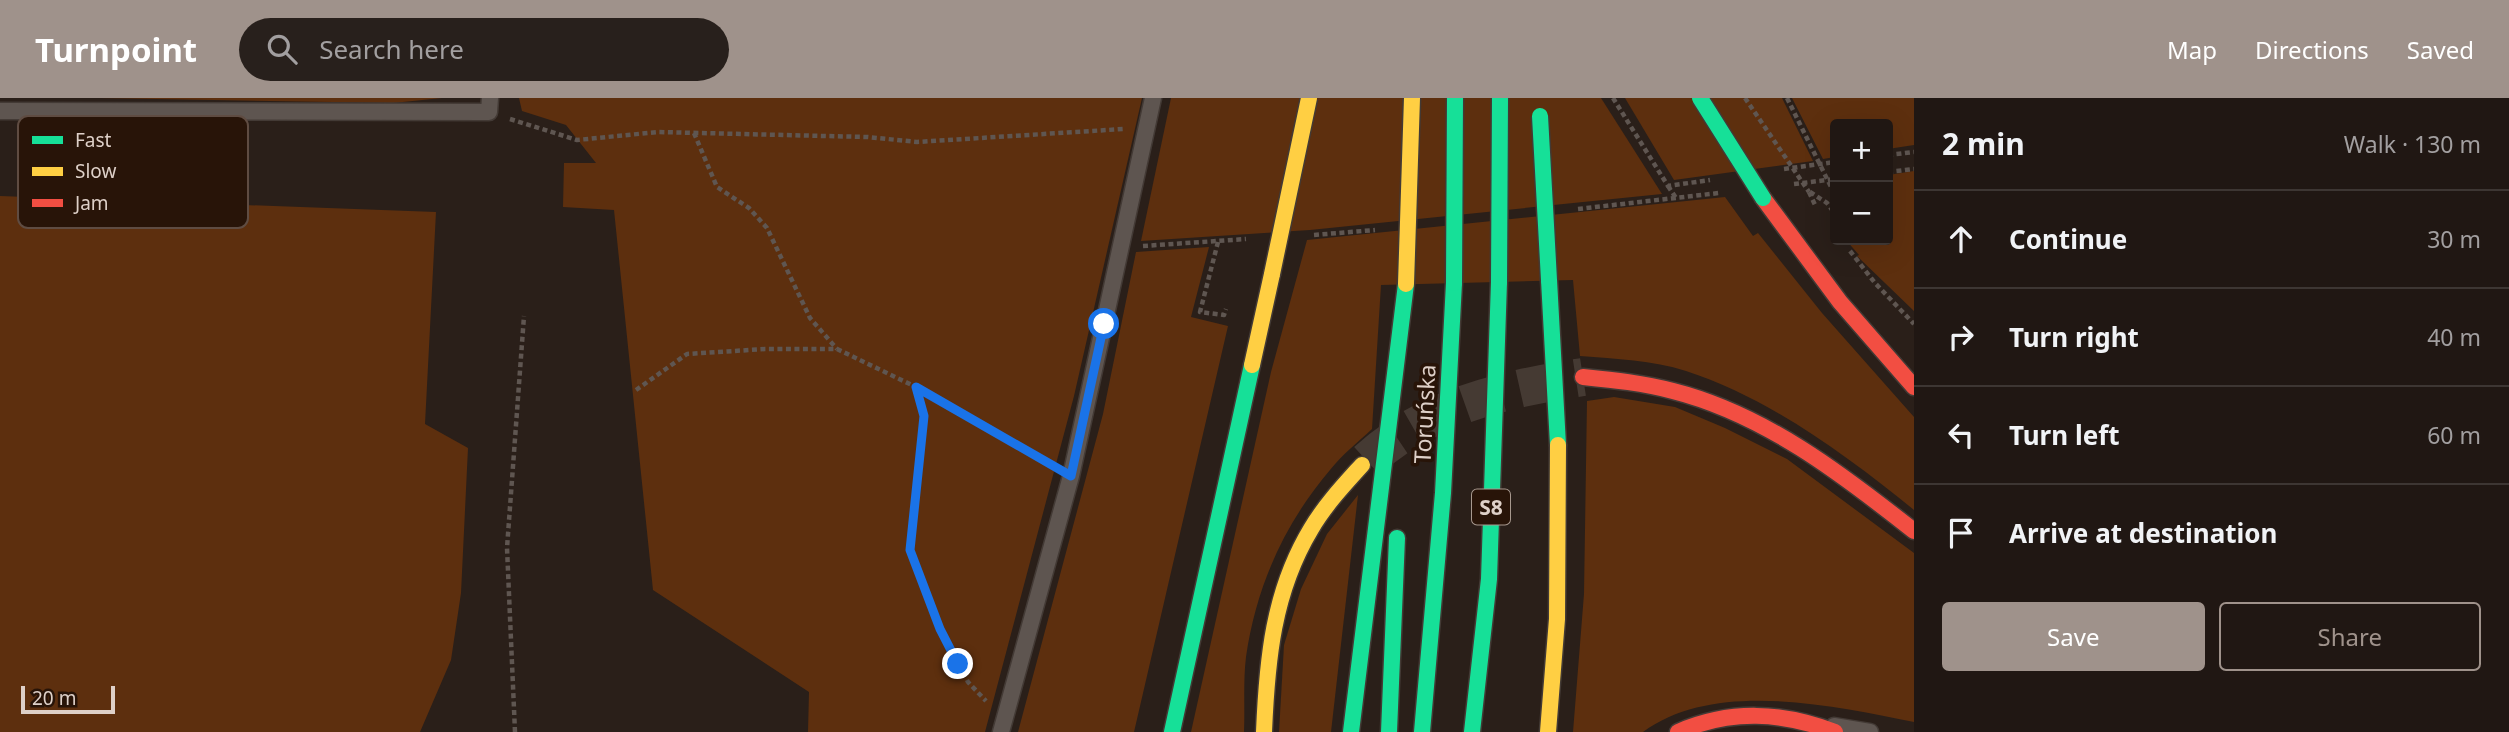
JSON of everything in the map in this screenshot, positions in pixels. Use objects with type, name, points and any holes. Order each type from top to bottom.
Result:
[{"type":"main road","points":[[1171,732],[1310,98]]},
{"type":"main road","points":[[1400,460],[1412,98]]},
{"type":"main road","name":"Toruńska","points":[[1422,732],[1443,493],[1454,283],[1455,98]]},
{"type":"main road","name":"S8","points":[[1472,732],[1489,579],[1499,282],[1500,98]]},
{"type":"main road","points":[[1540,98],[1542,170],[1559,424],[1558,615],[1548,732]]},
{"type":"main road","points":[[1700,98],[1763,198],[1814,268],[1867,335],[1914,387]]},
{"type":"main road","points":[[1814,268],[1867,323],[1914,365]]},
{"type":"main road","points":[[1351,732],[1406,284]]},
{"type":"main road","points":[[1583,377],[1630,380],[1676,389],[1748,418],[1818,459],[1914,531]]},
{"type":"main road","points":[[1264,732],[1268,647],[1287,575],[1311,528],[1362,465]]},
{"type":"main road","points":[[1388,732],[1398,528]]},
{"type":"main road","points":[[1678,732],[1703,722],[1753,714],[1807,722],[1835,732]]},
{"type":"lane","points":[[1003,727],[1071,476],[1153,98]]},
{"type":"lane","points":[[0,111],[489,105]]},
{"type":"lane","points":[[1807,722],[1870,732]]},
{"type":"path","points":[[1745,98],[1809,192],[1817,210]]},
{"type":"path","points":[[1787,98],[1830,186]]},
{"type":"path","points":[[489,105],[577,139],[658,132],[868,137],[917,142],[1147,127]]},
{"type":"path","points":[[694,133],[717,187],[749,208],[767,228],[810,318],[837,349],[916,387],[1071,476]]},
{"type":"path","points":[[1893,154],[1914,152]]},
{"type":"path","points":[[1893,171],[1914,169]]},
{"type":"path","points":[[1668,186],[1676,198]]},
{"type":"path","points":[[1809,192],[1830,208]]},
{"type":"path","points":[[1218,241],[1200,312],[1224,315],[1228,303]]},
{"type":"path","points":[[1849,251],[1914,324]]},
{"type":"path","points":[[515,732],[507,548],[524,316]]},
{"type":"path","points":[[636,390],[687,354],[765,349],[837,349]]},
{"type":"path","points":[[916,387],[924,416],[910,550],[940,629],[968,682],[1003,727]]},
{"type":"shaded area","points":[[98,98],[442,98],[393,103]]},
{"type":"shaded area","points":[[519,98],[1142,98],[1074,396],[985,732],[808,732],[809,692],[653,590],[614,210],[563,207],[564,163],[596,163],[566,125],[522,111]]},
{"type":"shaded area","points":[[1171,98],[1601,98],[1662,194],[1310,230],[1141,241]]},
{"type":"shaded area","points":[[1625,98],[1782,98],[1813,161],[1674,180]]},
{"type":"shaded area","points":[[1792,98],[1914,98],[1914,145],[1893,148],[1893,119],[1830,119],[1830,158],[1823,159]]},
{"type":"shaded area","points":[[1914,171],[1914,311],[1857,256],[1859,255],[1850,245],[1893,245],[1893,174]]},
{"type":"shaded area","points":[[0,196],[18,197],[18,228],[248,228],[248,205],[436,212],[425,424],[468,448],[461,593],[451,660],[420,732],[0,732]]},
{"type":"shaded area","points":[[1725,197],[1753,236],[1758,233],[1822,313],[1914,417],[1914,510],[1834,449],[1748,397],[1673,367],[1634,360],[1580,356],[1573,280],[1381,285],[1372,429],[1340,459],[1314,491],[1299,512],[1274,558],[1257,606],[1246,657],[1244,732],[1191,732],[1271,372],[1307,240]]},
{"type":"shaded area","points":[[1209,247],[1191,317],[1228,326],[1134,732],[1018,732],[1103,414],[1136,252]]},
{"type":"shaded area","points":[[1614,397],[1675,407],[1787,459],[1914,553],[1914,722],[1812,704],[1739,701],[1704,706],[1672,716],[1643,732],[1573,732],[1584,594],[1587,401]]},
{"type":"shaded area","points":[[1358,495],[1331,732],[1279,732],[1284,645],[1301,589],[1327,534]]},
{"type":"tunnel","points":[[1367,461],[1390,442],[1441,413],[1496,394],[1583,377]]},
{"type":"traffic: fast","points":[[1454,283],[1455,98]]},
{"type":"traffic: fast","points":[[1499,282],[1500,98]]},
{"type":"traffic: fast","points":[[1700,98],[1763,198]]},
{"type":"traffic: fast","points":[[1540,116],[1549,280]]},
{"type":"traffic: fast","points":[[1549,280],[1558,445]]},
{"type":"traffic: fast","points":[[1472,732],[1489,579],[1499,282]]},
{"type":"traffic: fast","points":[[1422,732],[1443,493],[1454,283]]},
{"type":"traffic: fast","points":[[1351,732],[1406,284]]},
{"type":"traffic: fast","points":[[1172,732],[1252,365]]},
{"type":"traffic: fast","points":[[1389,732],[1397,538]]},
{"type":"traffic: slow","points":[[1272,274],[1309,98]]},
{"type":"traffic: slow","points":[[1406,284],[1412,98]]},
{"type":"traffic: slow","points":[[1252,365],[1272,274]]},
{"type":"traffic: slow","points":[[1548,732],[1557,619],[1558,445]]},
{"type":"traffic: slow","points":[[1264,732],[1274,627],[1288,577],[1316,520],[1362,465]]},
{"type":"traffic: jam","points":[[1763,198],[1840,302],[1914,387]]},
{"type":"traffic: jam","points":[[1583,377],[1662,388],[1707,401],[1739,415],[1801,448],[1914,531]]},
{"type":"traffic: jam","points":[[1678,732],[1717,719],[1756,716],[1796,720],[1835,732]]},
{"type":"route","points":[[958,664],[940,629],[910,550],[924,416],[916,387],[1071,476],[1104,324]]}]
